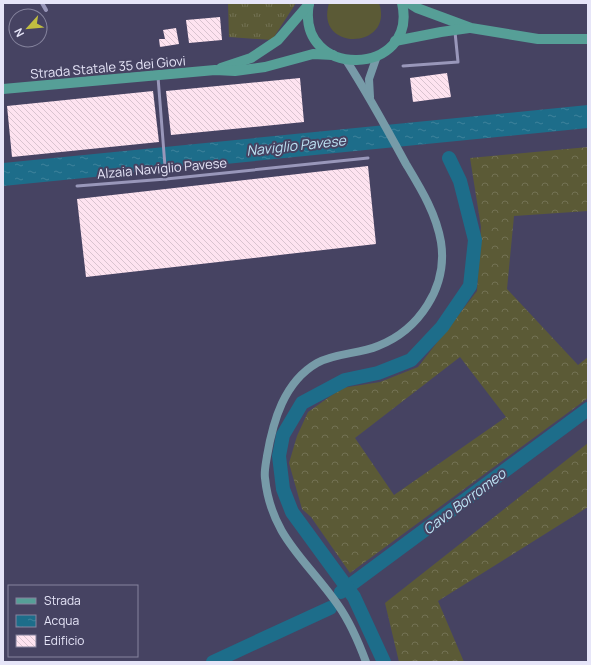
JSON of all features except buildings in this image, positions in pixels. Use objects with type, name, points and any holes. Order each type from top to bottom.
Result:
[{"type":"main road","points":[[309,4],[308,16],[311,30],[318,43],[333,55],[346,60],[363,61],[377,56],[387,50],[395,41],[402,26],[404,17],[402,3]]},
{"type":"main road","points":[[409,3],[417,8],[470,28],[538,39],[588,39]]},
{"type":"main road","name":"Strada Statale 35 dei Giovi","points":[[215,70],[251,58],[278,40],[309,4]]},
{"type":"main road","points":[[395,41],[470,28]]},
{"type":"main road","name":"Strada Statale 35 dei Giovi","points":[[3,89],[215,70],[235,71],[265,68],[313,54],[333,55]]},
{"type":"street","points":[[370,98],[369,79],[377,56]]},
{"type":"street","points":[[346,60],[370,98],[424,194],[436,221],[441,244],[441,267],[434,296],[417,319],[399,335],[378,346],[317,363],[297,379],[281,403],[271,433],[264,475],[274,519],[289,545],[339,606],[360,645],[366,662]]},
{"type":"lane","points":[[403,66],[458,62],[455,30]]},
{"type":"lane","points":[[157,76],[166,179]]},
{"type":"lane","name":"Alzaia Naviglio Pavese","points":[[77,186],[166,179],[368,158]]},
{"type":"green space","points":[[228,3],[296,3],[272,40],[229,37]]},
{"type":"green space","points":[[329,3],[379,3],[381,18],[376,29],[366,36],[354,39],[342,37],[333,31],[327,19]]},
{"type":"green space","points":[[588,147],[588,211],[514,216],[507,289],[578,365],[588,357],[588,398],[350,573],[311,517],[302,509],[289,463],[297,436],[308,412],[342,388],[380,382],[418,367],[477,291],[481,227],[470,158]],"holes":[[[460,357],[506,417],[394,495],[355,438]]]},
{"type":"green space","points":[[588,443],[588,507],[438,601],[464,662],[399,662],[385,603]]},
{"type":"water","name":"Naviglio Pavese","points":[[588,105],[588,128],[3,186],[3,163]]},
{"type":"waterway","points":[[384,662],[354,597],[292,512],[283,489],[279,456],[283,435],[302,403],[345,380],[378,373],[411,360],[442,327],[470,286],[475,240],[460,181],[449,158]]},
{"type":"waterway","name":"Cavo Borromeo","points":[[341,592],[588,409]]},
{"type":"waterway","name":"Cavo Borromeo","points":[[213,662],[330,608]]}]
